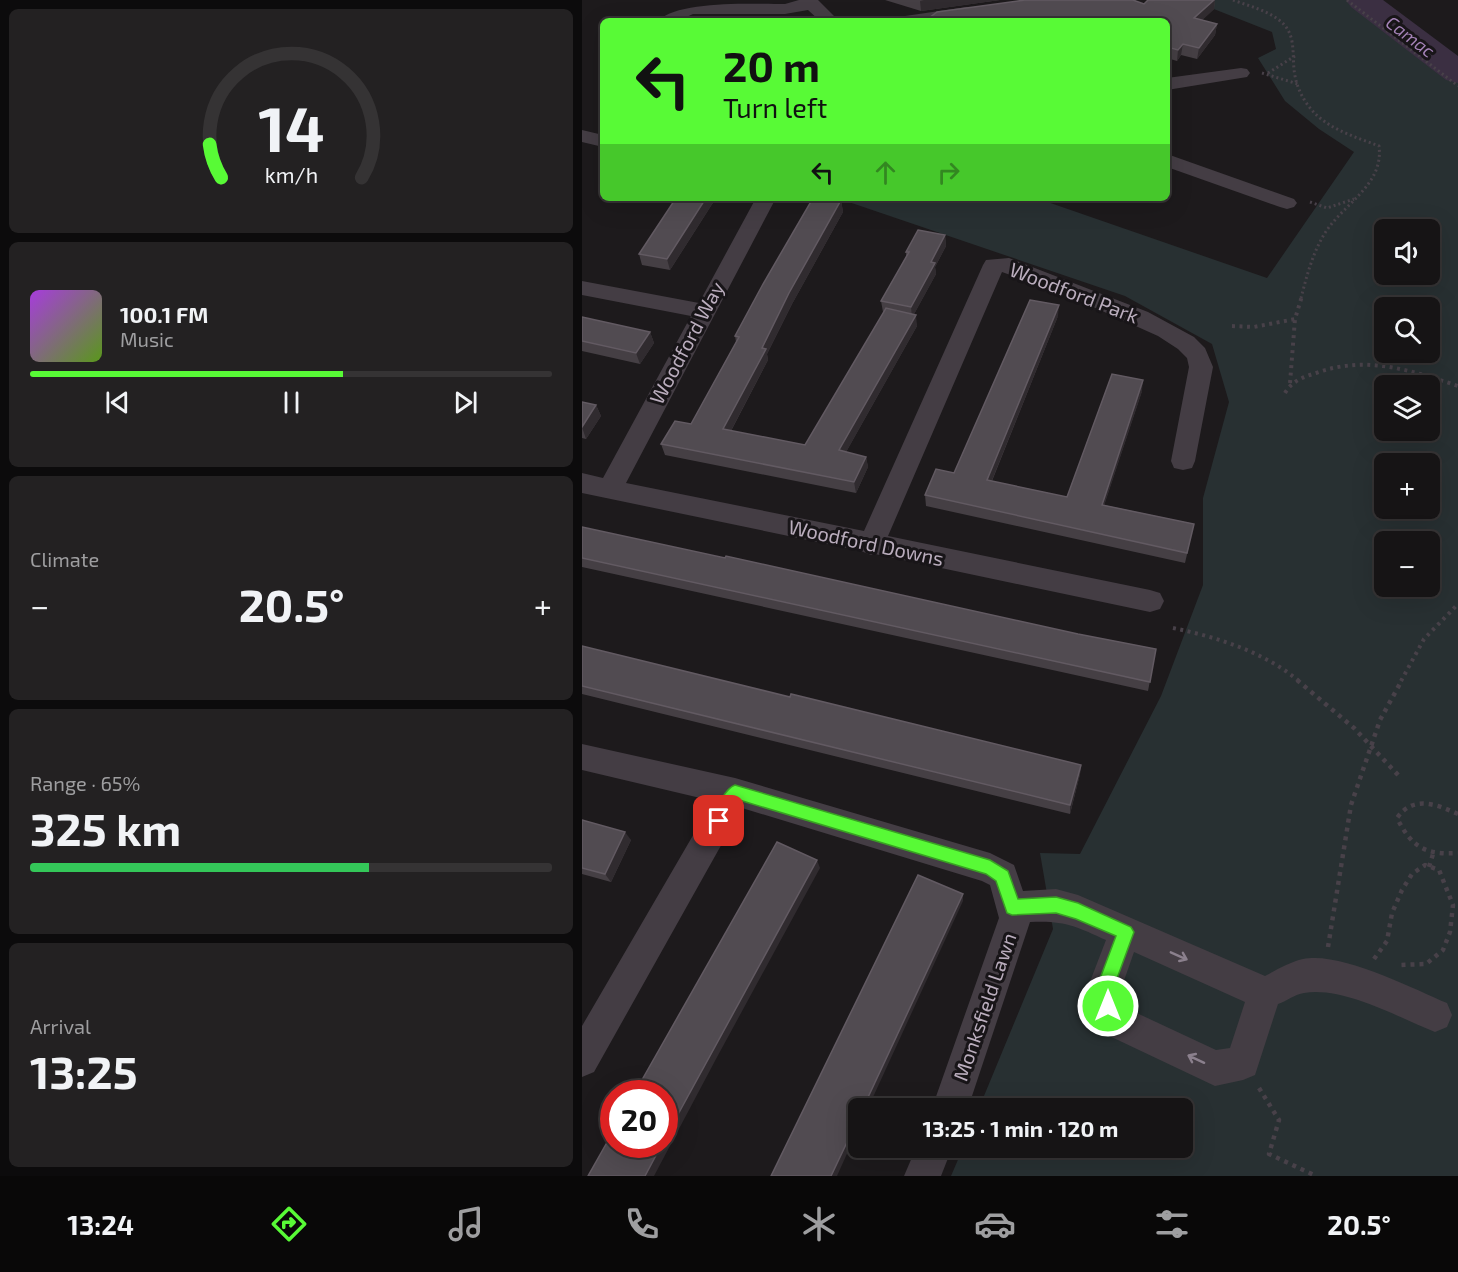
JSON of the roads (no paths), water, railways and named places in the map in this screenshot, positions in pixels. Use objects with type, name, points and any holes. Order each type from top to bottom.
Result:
[{"type":"street","points":[[671,18],[680,12],[693,9],[785,9],[810,2],[827,18]]},
{"type":"street","points":[[927,18],[984,10]]},
{"type":"street","points":[[1170,84],[1249,73]]},
{"type":"street","points":[[582,136],[600,140]]},
{"type":"street","points":[[1170,161],[1296,206]]},
{"type":"street","name":"Woodford Way","points":[[610,489],[703,311],[764,201]]},
{"type":"street","name":"Woodford Park","points":[[871,544],[994,265],[1008,265],[1121,308],[1185,342],[1197,353],[1201,367],[1182,460]]},
{"type":"street","points":[[582,288],[703,311]]},
{"type":"street","name":"Woodford Downs","points":[[582,483],[1150,601]]},
{"type":"street","name":"Monksfield Lawn","points":[[582,757],[735,792],[990,868],[1003,876],[1015,918],[953,1098]]},
{"type":"street","points":[[582,1060],[735,792]]},
{"type":"street","points":[[1012,907],[1056,905],[1078,911],[1265,993],[1303,976],[1323,976],[1353,983],[1435,1015]]},
{"type":"street","points":[[1125,932],[1103,992],[1113,1020],[1215,1068],[1243,1063],[1265,993]]},
{"type":"street","points":[[922,1176],[930,1158]]},
{"type":"waterway","name":"Camac","points":[[1362,0],[1458,73]]}]
